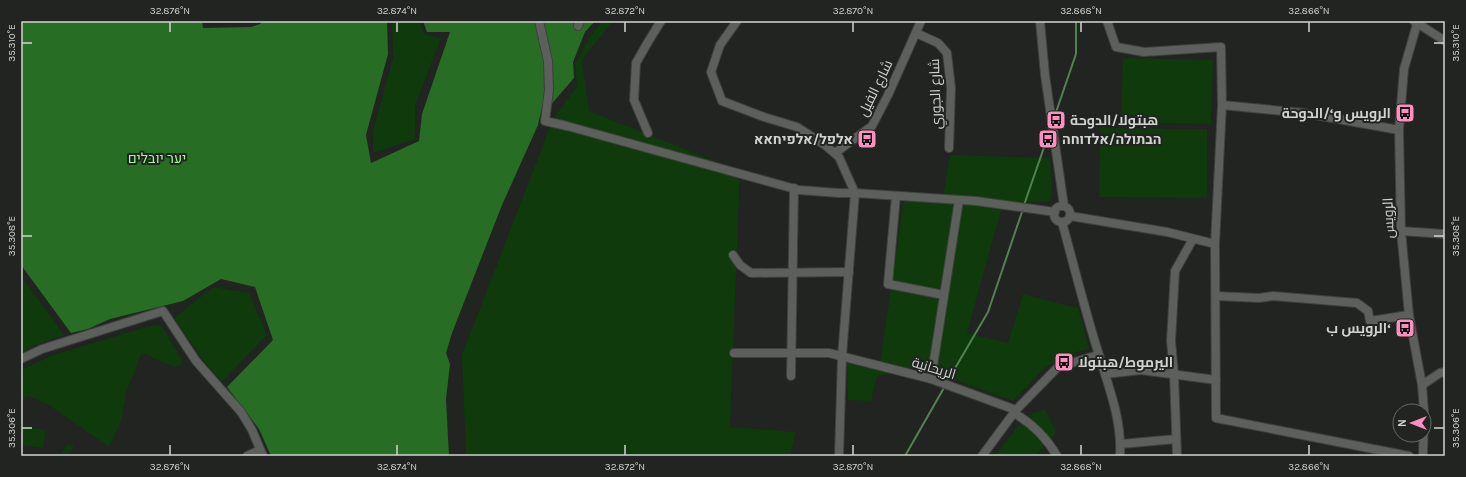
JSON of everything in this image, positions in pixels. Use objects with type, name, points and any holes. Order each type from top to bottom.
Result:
[{"type":"street","points":[[538,21],[548,61],[549,90],[545,121],[794,188],[838,194],[855,193],[959,200],[1055,212]]},
{"type":"street","points":[[648,133],[634,100],[636,63],[661,21]]},
{"type":"street","points":[[737,21],[720,45],[711,72],[722,101],[796,127],[825,145],[836,153],[855,193],[842,356],[839,456]]},
{"type":"street","name":"شارع الفيل","points":[[836,153],[872,126],[888,95],[921,21]]},
{"type":"street","points":[[1040,21],[1045,75],[1064,206]]},
{"type":"street","points":[[1107,21],[1116,47],[1144,52],[1221,47],[1222,105],[1215,244],[1216,418],[1409,456]]},
{"type":"street","points":[[1416,22],[1445,41]]},
{"type":"street","name":"الرويس","points":[[1416,22],[1404,69],[1398,130],[1401,231],[1409,315],[1422,385],[1423,403]]},
{"type":"street","name":"شارع الجوري","points":[[916,33],[938,43],[947,53],[950,88],[950,148]]},
{"type":"street","points":[[1222,105],[1304,113],[1398,130]]},
{"type":"street","points":[[791,376],[794,188]]},
{"type":"street","points":[[896,196],[888,284],[944,296]]},
{"type":"street","points":[[931,379],[959,200]]},
{"type":"street","points":[[1062,222],[1067,220],[1070,216],[1069,208],[1064,206],[1058,207],[1055,212],[1056,218],[1062,222],[1098,355],[1118,421],[1121,444],[1120,456]]},
{"type":"street","points":[[1070,216],[1167,232],[1215,244]]},
{"type":"street","points":[[1401,231],[1445,234]]},
{"type":"street","points":[[1177,456],[1174,374],[1171,341],[1176,271],[1193,239]]},
{"type":"street","points":[[733,255],[740,265],[751,273],[849,272]]},
{"type":"street","points":[[1216,296],[1259,298],[1272,296],[1357,303],[1368,311],[1370,321],[1409,315]]},
{"type":"street","points":[[21,359],[42,349],[163,311],[196,361],[241,412],[252,430],[261,453],[247,456]]},
{"type":"street","name":"الريحانية","points":[[734,353],[829,353],[931,379],[1015,411],[1040,432],[1051,445],[1057,456]]},
{"type":"street","points":[[982,456],[1015,411],[1058,367],[1098,355]]},
{"type":"street","points":[[1105,374],[1141,370],[1216,380]]},
{"type":"street","points":[[1422,385],[1440,373],[1445,372]]},
{"type":"street","points":[[1121,444],[1176,439]]},
{"type":"street","name":"الرويس","points":[[1423,443],[1423,456]]},
{"type":"green space","name":"יער יובלים","points":[[21,21],[202,21],[203,28],[251,27],[260,24],[263,21],[387,21],[388,54],[366,135],[371,163],[419,141],[422,114],[450,32],[427,32],[423,21],[595,21],[585,32],[573,62],[574,78],[549,107],[542,107],[538,125],[502,205],[452,333],[446,353],[450,364],[446,399],[449,456],[271,456],[259,429],[227,387],[273,340],[255,287],[221,279],[183,301],[110,319],[88,329],[71,333],[21,265]]},
{"type":"green space","points":[[392,21],[419,21],[424,34],[441,38],[415,106],[415,139],[373,153],[373,131],[393,58]]},
{"type":"green space","points":[[602,21],[613,21],[582,60],[589,111],[740,171],[730,427],[796,432],[790,456],[466,456],[462,355],[553,119],[577,86],[575,64],[590,37]]},
{"type":"green space","points":[[1123,58],[1213,60],[1211,124],[1121,122]]},
{"type":"green space","points":[[1100,128],[1207,129],[1207,198],[1099,197]]},
{"type":"green space","points":[[950,155],[1050,158],[1052,197],[1048,201],[1003,203],[967,333],[1008,343],[1023,294],[1078,308],[1089,349],[1077,352],[1045,367],[1013,401],[922,368],[877,376],[871,401],[848,400],[847,359],[880,364],[905,192],[943,197]]},
{"type":"green space","points":[[21,276],[64,335],[33,346],[21,354]]},
{"type":"green space","points":[[213,287],[249,293],[267,335],[222,382],[203,360],[174,318]]},
{"type":"green space","points":[[153,325],[162,326],[182,360],[182,363],[175,367],[142,353],[126,392],[122,419],[109,447],[46,403],[28,396],[21,401],[21,370],[53,355]]},
{"type":"green space","points":[[1045,409],[1056,432],[1036,456],[995,456],[1026,416]]},
{"type":"green space","points":[[21,426],[46,430],[43,448],[21,445]]},
{"type":"green space","points":[[68,443],[74,446],[68,456],[60,456]]},
{"type":"waterway","points":[[1054,118],[1076,54],[1076,21]]},
{"type":"waterway","points":[[1024,205],[1050,130]]},
{"type":"waterway","points":[[947,382],[988,312],[1023,209]]},
{"type":"waterway","points":[[905,456],[945,386]]},
{"type":"place","name":"الرويس و‘/الدوحة","points":[[1405,113]]},
{"type":"place","name":"هبتولا/الدوحة","points":[[1056,120]]},
{"type":"place","name":"אלפל/אלפיחאא","points":[[867,139]]},
{"type":"place","name":"הבתולה/אלדוחה","points":[[1048,139]]},
{"type":"place","name":"الرويس ب‘","points":[[1405,328]]},
{"type":"place","name":"اليرموط/هبتولا","points":[[1064,362]]}]
